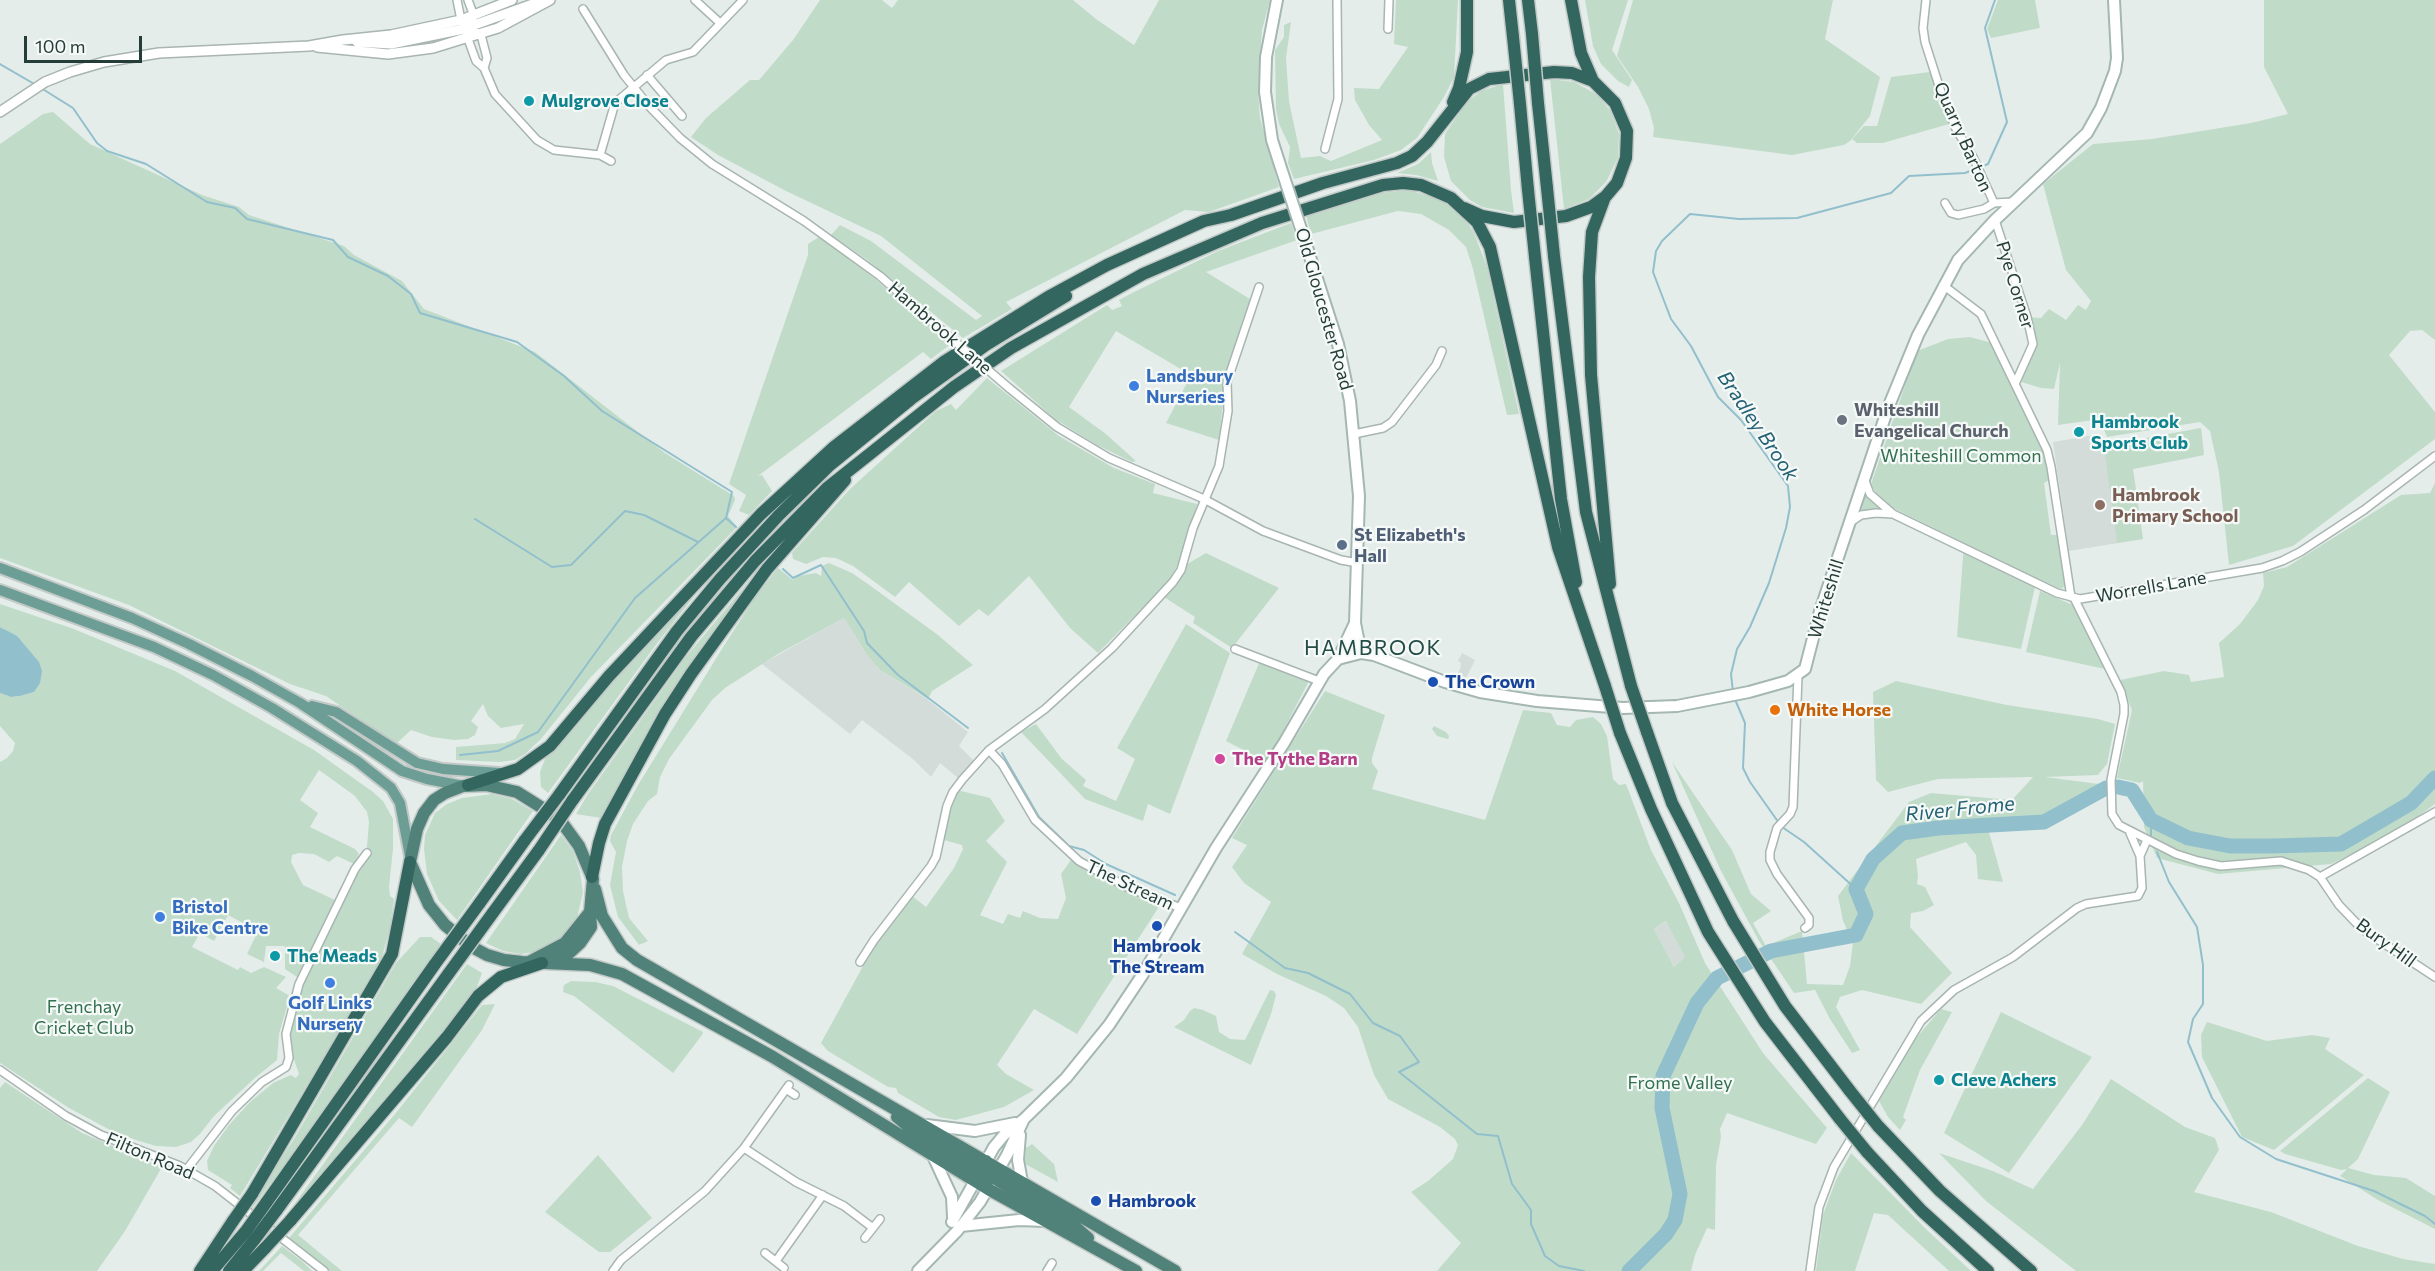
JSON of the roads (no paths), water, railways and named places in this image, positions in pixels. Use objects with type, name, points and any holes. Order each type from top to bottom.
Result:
[{"type":"highway","points":[[1448,114],[1459,88],[1467,52],[1467,0]]},
{"type":"highway","points":[[1509,0],[1561,499],[1584,625]]},
{"type":"highway","points":[[1528,0],[1554,256],[1586,512],[1612,620],[1631,686],[1672,803],[1733,921],[1785,1006],[1816,1049],[1878,1126],[1940,1191],[2031,1271]]},
{"type":"highway","points":[[1571,0],[1581,53],[1593,81]]},
{"type":"highway","points":[[200,1271],[252,1194],[392,954],[417,829],[424,813],[434,800],[446,792],[518,769],[550,746],[609,676],[761,514],[834,447],[945,361],[1048,297],[1107,265],[1194,225],[1412,156],[1427,142],[1473,86],[1499,77],[1564,72],[1583,76],[1593,81],[1615,103],[1627,131],[1628,148],[1624,167],[1617,183],[1591,207],[1566,216],[1514,222],[1482,216],[1464,208],[1437,190],[1403,183],[1383,185],[1272,220],[1210,244],[1143,274],[1011,348],[954,387],[870,452],[806,508],[732,587],[653,688],[449,974],[250,1235],[229,1271]]},
{"type":"highway","points":[[1605,196],[1592,232],[1589,301],[1591,375],[1612,620]]},
{"type":"highway","points":[[1464,208],[1477,222],[1490,247],[1558,547],[1620,733],[1651,809],[1708,932],[1765,1022],[1867,1152],[1922,1211],[1988,1271]]},
{"type":"highway","points":[[700,580],[790,494],[830,465],[911,399],[996,339],[1053,303],[1110,272],[1231,215]]},
{"type":"highway","points":[[243,1271],[290,1221],[447,1037],[478,996],[501,977],[568,954],[580,944],[591,927],[593,878],[605,824],[665,714],[767,569],[870,452]]},
{"type":"highway","points":[[271,1207],[435,964],[671,640],[713,588],[779,515],[830,465]]},
{"type":"highway","points":[[466,786],[499,787],[522,795],[546,809],[571,834],[593,878],[602,916],[622,948],[637,960],[921,1124],[1045,1221],[1136,1271]]},
{"type":"highway","points":[[410,861],[429,905],[445,925],[472,947],[486,955],[504,960],[600,967],[622,974],[798,1072],[933,1156],[980,1171]]},
{"type":"highway","points":[[529,962],[565,943],[590,912]]},
{"type":"highway","points":[[877,1099],[916,1133],[1071,1224],[1105,1252]]},
{"type":"highway","points":[[994,1179],[1022,1182],[1175,1271]]},
{"type":"highway","points":[[212,1271],[250,1235]]},
{"type":"main road","name":"Old Gloucester Road","points":[[1277,0],[1266,57],[1265,92],[1270,129],[1280,165],[1338,344],[1354,434],[1359,496],[1355,623],[1361,652]]},
{"type":"main road","name":"Whiteshill","points":[[1798,676],[1807,662],[1820,611],[1888,408],[1918,335],[1958,260],[2013,202],[2087,133],[2111,85],[2117,58],[2114,0]]},
{"type":"main road","points":[[0,568],[142,622],[224,661],[300,703],[402,771],[427,779],[466,786]]},
{"type":"main road","points":[[0,590],[154,646],[272,708],[357,761],[391,788],[400,803],[410,861]]},
{"type":"main road","name":"Old Gloucester Road","points":[[956,1224],[980,1171],[1004,1135],[1023,1120],[1079,1064],[1109,1025],[1143,974],[1216,848],[1284,743],[1319,681],[1338,659],[1355,623]]},
{"type":"main road","points":[[1338,659],[1361,652],[1480,692],[1537,701],[1623,708],[1677,706],[1718,699],[1788,681],[1798,676]]},
{"type":"main road","points":[[300,703],[336,712],[417,763],[443,769],[502,774]]},
{"type":"main road","points":[[921,1124],[975,1131],[1023,1120]]},
{"type":"main road","points":[[918,1271],[994,1179],[1023,1120]]},
{"type":"main road","points":[[1022,1182],[1018,1155],[1023,1120]]},
{"type":"main road","points":[[933,1156],[952,1197],[956,1224]]},
{"type":"main road","points":[[956,1224],[1012,1220],[1045,1221]]},
{"type":"street","points":[[457,0],[476,61],[484,68],[495,94],[537,140],[554,150],[600,155],[611,161]]},
{"type":"street","points":[[468,0],[487,58],[484,68]]},
{"type":"street","points":[[476,20],[512,0]]},
{"type":"street","points":[[0,112],[28,92],[54,78],[104,62],[142,55],[309,46],[343,39],[463,25],[544,0]]},
{"type":"street","points":[[309,46],[388,54],[433,48],[481,35],[550,0]]},
{"type":"street","points":[[695,0],[720,23]]},
{"type":"street","points":[[600,155],[615,103],[666,60],[693,52],[743,0]]},
{"type":"street","points":[[1325,149],[1338,99],[1337,0]]},
{"type":"street","points":[[1388,29],[1389,0]]},
{"type":"street","name":"Quarry Barton","points":[[1926,0],[1923,28],[1925,42],[1941,92],[1956,129],[1973,157],[1994,203]]},
{"type":"street","name":"Hambrook Lane","points":[[583,9],[634,87],[680,138],[712,164],[804,221],[880,276],[1037,413],[1089,448],[1204,499],[1263,531],[1341,560],[1358,563]]},
{"type":"street","points":[[463,25],[481,35]]},
{"type":"street","points":[[647,75],[682,116]]},
{"type":"street","name":"Quarry Barton","points":[[1946,202],[1952,213],[1958,215],[1976,212],[1994,203],[2013,202]]},
{"type":"street","name":"Pye Corner","points":[[1995,220],[2027,317],[2033,344],[2015,384]]},
{"type":"street","points":[[1943,285],[1981,314],[2047,450],[2072,597],[2121,692],[2124,714],[2110,780],[2112,814],[2119,825],[2130,833],[2176,854],[2198,861],[2221,866],[2281,861],[2309,870],[2320,877],[2435,812]]},
{"type":"street","points":[[860,962],[936,857],[952,792],[989,750],[1045,709],[1112,648],[1173,582],[1181,570],[1204,499],[1219,466],[1228,411],[1227,382],[1259,287]]},
{"type":"street","points":[[1354,434],[1383,428],[1392,422],[1436,365],[1442,351]]},
{"type":"street","name":"Worrells Lane","points":[[1852,521],[1861,515],[1893,514],[2057,592],[2072,597],[2106,596],[2262,568],[2282,561],[2300,552],[2364,510],[2435,456]]},
{"type":"street","points":[[1864,481],[1870,494],[1893,514]]},
{"type":"street","points":[[1235,649],[1319,681]]},
{"type":"street","points":[[1798,676],[1793,807],[1790,814],[1779,825],[1770,847],[1770,860],[1783,883],[1806,912],[1810,921],[1805,928]]},
{"type":"street","name":"The Stream","points":[[989,750],[1002,764],[1035,820],[1079,861],[1129,888],[1181,908]]},
{"type":"street","points":[[1810,1271],[1819,1207],[1834,1167],[1921,1021],[1954,990],[2013,957],[2077,908],[2086,904],[2138,896],[2142,888],[2140,856],[2130,833]]},
{"type":"street","points":[[2140,856],[2147,840]]},
{"type":"street","points":[[187,1169],[232,1111],[262,1082],[286,1067],[289,1058],[285,1034],[299,984],[355,869],[367,853]]},
{"type":"street","name":"Bury Hill","points":[[2320,877],[2339,905],[2362,929],[2435,977]]},
{"type":"street","name":"Filton Road","points":[[0,1070],[66,1116],[101,1135],[187,1169],[229,1196],[324,1271]]},
{"type":"street","points":[[613,1271],[621,1260],[705,1191],[744,1148],[787,1087],[795,1095]]},
{"type":"street","points":[[744,1148],[795,1182],[844,1206],[873,1228]]},
{"type":"street","points":[[776,1262],[823,1196]]},
{"type":"street","points":[[866,1238],[880,1219]]},
{"type":"street","points":[[765,1253],[784,1268]]},
{"type":"street","points":[[1047,1271],[1052,1263]]},
{"type":"water","points":[[0,627],[17,636],[39,662],[42,671],[40,683],[34,692],[11,697],[0,693]]},
{"type":"waterway","name":"Bradley Brook","points":[[1981,167],[1988,164],[2007,122],[1985,28],[1995,0]]},
{"type":"waterway","points":[[0,64],[36,85]]},
{"type":"waterway","points":[[41,88],[73,108],[97,143],[107,151],[146,164],[207,202],[235,208],[247,219],[333,240],[348,257],[388,276],[411,294],[420,313],[517,342],[564,376],[602,411],[732,492],[726,518],[736,527]]},
{"type":"waterway","name":"Bradley Brook","points":[[1733,692],[1731,674],[1737,649],[1750,627],[1769,583],[1786,528],[1790,507],[1788,486],[1741,420],[1718,397],[1691,346],[1671,319],[1653,272],[1656,251],[1662,241],[1690,214],[1739,219],[1797,218],[1891,193],[1909,176],[1965,173],[1975,169]]},
{"type":"waterway","points":[[475,519],[552,567],[571,565],[625,511],[644,515],[698,542]]},
{"type":"waterway","points":[[460,755],[498,751],[538,732],[635,598],[726,518]]},
{"type":"waterway","points":[[783,569],[793,578],[821,565],[864,631],[867,643],[898,675],[968,728]]},
{"type":"waterway","name":"Bradley Brook","points":[[1734,697],[1745,723],[1743,768],[1750,782],[1779,823]]},
{"type":"waterway","points":[[1002,753],[1039,817],[1069,846],[1084,850],[1106,864],[1175,895]]},
{"type":"waterway","name":"River Frome","points":[[2118,787],[2132,790],[2151,820],[2188,838],[2230,846],[2272,846],[2341,844],[2411,803],[2435,778]]},
{"type":"waterway","name":"River Frome","points":[[1629,1271],[1666,1234],[1675,1220],[1680,1194],[1662,1108],[1663,1076],[1697,1003],[1717,978],[1771,951],[1856,935],[1866,914],[1856,889],[1873,859],[1902,833],[1938,828],[2044,822],[2106,788]]},
{"type":"waterway","points":[[2151,820],[2151,837]]},
{"type":"waterway","name":"Bradley Brook","points":[[1782,827],[1804,842],[1856,889]]},
{"type":"waterway","points":[[2157,852],[2169,882],[2197,927],[2203,965],[2203,1004],[2193,1019],[2188,1042],[2212,1098],[2240,1137],[2276,1159],[2374,1191],[2425,1216],[2435,1224]]},
{"type":"waterway","points":[[1235,932],[1285,968],[1308,973],[1350,994],[1373,1023],[1400,1036],[1419,1062],[1399,1072],[1477,1134],[1498,1136],[1512,1184],[1531,1210],[1531,1224],[1545,1256],[1559,1266],[1584,1271]]},
{"type":"place","name":"Mulgrove Close","points":[[529,101]]},
{"type":"place","name":"Landsbury Nurseries","points":[[1134,386]]},
{"type":"place","name":"Whiteshill Evangelical Church","points":[[1842,420]]},
{"type":"place","name":"Hambrook Sports Club","points":[[2079,432]]},
{"type":"place","name":"Hambrook Primary School","points":[[2100,505]]},
{"type":"place","name":"St Elizabeth's Hall","points":[[1342,545]]},
{"type":"place","name":"The Crown","points":[[1433,682]]},
{"type":"place","name":"White Horse","points":[[1775,710]]},
{"type":"place","name":"The Tythe Barn","points":[[1220,759]]},
{"type":"place","name":"Bristol Bike Centre","points":[[160,917]]},
{"type":"place","name":"Hambrook The Stream","points":[[1157,926]]},
{"type":"place","name":"The Meads","points":[[275,956]]},
{"type":"place","name":"Golf Links Nursery","points":[[330,983]]},
{"type":"place","name":"Cleve Achers","points":[[1939,1080]]},
{"type":"place","name":"Hambrook","points":[[1096,1201]]},
{"type":"district","name":"HAMBROOK","points":[[1373,648]]},
{"type":"park label","name":"Whiteshill Common","points":[[1961,456]]},
{"type":"park label","name":"Frenchay Cricket Club","points":[[84,1017]]},
{"type":"park label","name":"Frome Valley","points":[[1680,1083]]}]
